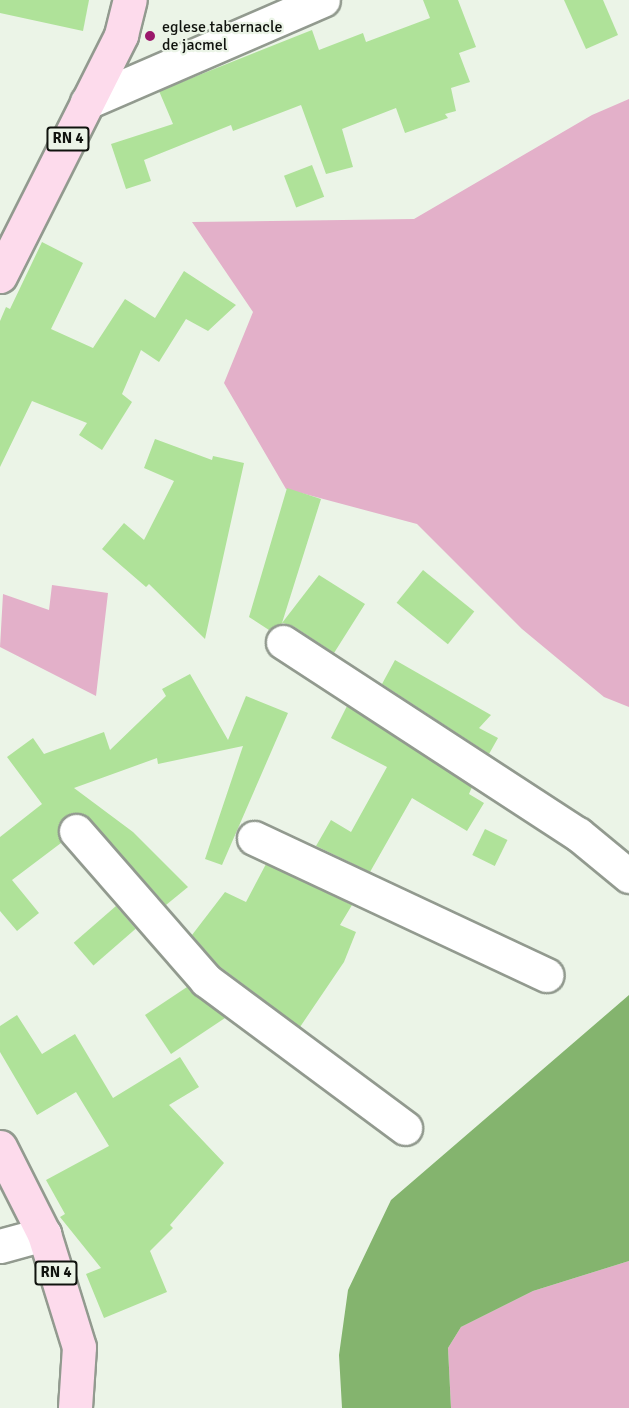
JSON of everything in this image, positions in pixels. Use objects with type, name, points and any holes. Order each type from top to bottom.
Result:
[{"type":"main road","name":"RN 4","points":[[0,276],[121,35],[130,0]]},
{"type":"main road","name":"RN 4","points":[[0,1147],[44,1234],[79,1347],[75,1408]]},
{"type":"street","points":[[87,102],[323,0]]},
{"type":"street","points":[[283,642],[578,834],[629,876]]},
{"type":"street","points":[[76,831],[206,980],[405,1128]]},
{"type":"street","points":[[254,838],[547,975]]},
{"type":"street","points":[[0,1246],[44,1234]]},
{"type":"shaded area","points":[[629,99],[629,707],[604,697],[522,629],[417,524],[286,489],[224,383],[253,312],[192,222],[414,219],[592,115]]},
{"type":"shaded area","points":[[52,585],[108,593],[96,696],[0,647],[3,594],[49,610]]},
{"type":"shaded area","points":[[629,995],[629,1261],[533,1291],[461,1327],[448,1348],[451,1408],[342,1408],[339,1355],[348,1290],[391,1200]]},
{"type":"shaded area","points":[[629,1261],[629,1408],[451,1408],[448,1348],[461,1327],[533,1291]]},
{"type":"building","points":[[0,0],[89,0],[83,31],[0,13]]},
{"type":"building","points":[[423,0],[458,0],[476,47],[459,53],[470,82],[451,88],[456,111],[445,114],[448,118],[405,133],[396,108],[342,129],[353,167],[326,174],[301,105],[233,131],[231,125],[144,160],[151,181],[126,189],[111,144],[173,124],[159,91],[312,30],[319,50],[363,33],[366,42],[430,18]]},
{"type":"building","points":[[564,0],[603,0],[618,35],[586,49]]},
{"type":"building","points":[[312,165],[324,197],[296,207],[284,176]]},
{"type":"building","points":[[42,242],[83,263],[51,329],[93,348],[125,299],[155,318],[184,271],[236,305],[208,331],[186,319],[159,362],[141,350],[122,394],[132,402],[102,450],[79,435],[87,423],[32,401],[0,467],[0,321],[6,307],[10,309]]},
{"type":"building","points":[[155,439],[212,460],[213,456],[244,463],[205,639],[149,584],[146,587],[102,549],[124,523],[144,540],[174,481],[144,468]]},
{"type":"building","points":[[287,488],[321,499],[282,623],[319,575],[365,604],[334,653],[293,626],[283,623],[269,630],[249,617]]},
{"type":"building","points":[[423,570],[474,612],[448,644],[397,603]]},
{"type":"building","points":[[395,660],[491,715],[479,728],[498,738],[489,754],[382,684]]},
{"type":"building","points":[[190,674],[228,740],[246,696],[288,713],[222,865],[205,859],[243,746],[158,764],[157,758],[74,788],[133,832],[188,887],[166,905],[90,819],[72,813],[59,824],[61,843],[12,880],[39,913],[17,931],[0,911],[0,837],[42,804],[7,757],[33,738],[44,754],[104,732],[110,750],[166,696],[162,689]]},
{"type":"building","points":[[347,706],[472,787],[469,794],[484,803],[467,831],[412,798],[370,872],[316,846],[331,820],[351,832],[387,767],[331,738]]},
{"type":"building","points":[[485,829],[507,840],[495,866],[472,855]]},
{"type":"building","points":[[266,864],[352,905],[340,925],[356,932],[344,962],[300,1027],[219,966],[192,935],[225,892],[246,902]]},
{"type":"building","points":[[116,906],[136,929],[93,965],[74,943]]},
{"type":"building","points":[[187,987],[225,1018],[171,1054],[145,1015]]},
{"type":"building","points":[[17,1015],[42,1054],[75,1034],[113,1098],[180,1057],[199,1087],[169,1105],[224,1163],[170,1225],[173,1228],[150,1251],[167,1292],[104,1318],[86,1274],[101,1268],[60,1217],[65,1214],[46,1180],[109,1146],[76,1092],[37,1115],[0,1052],[0,1026]]},
{"type":"place","name":"eglese tabernacle de jacmel","points":[[150,36]]}]
